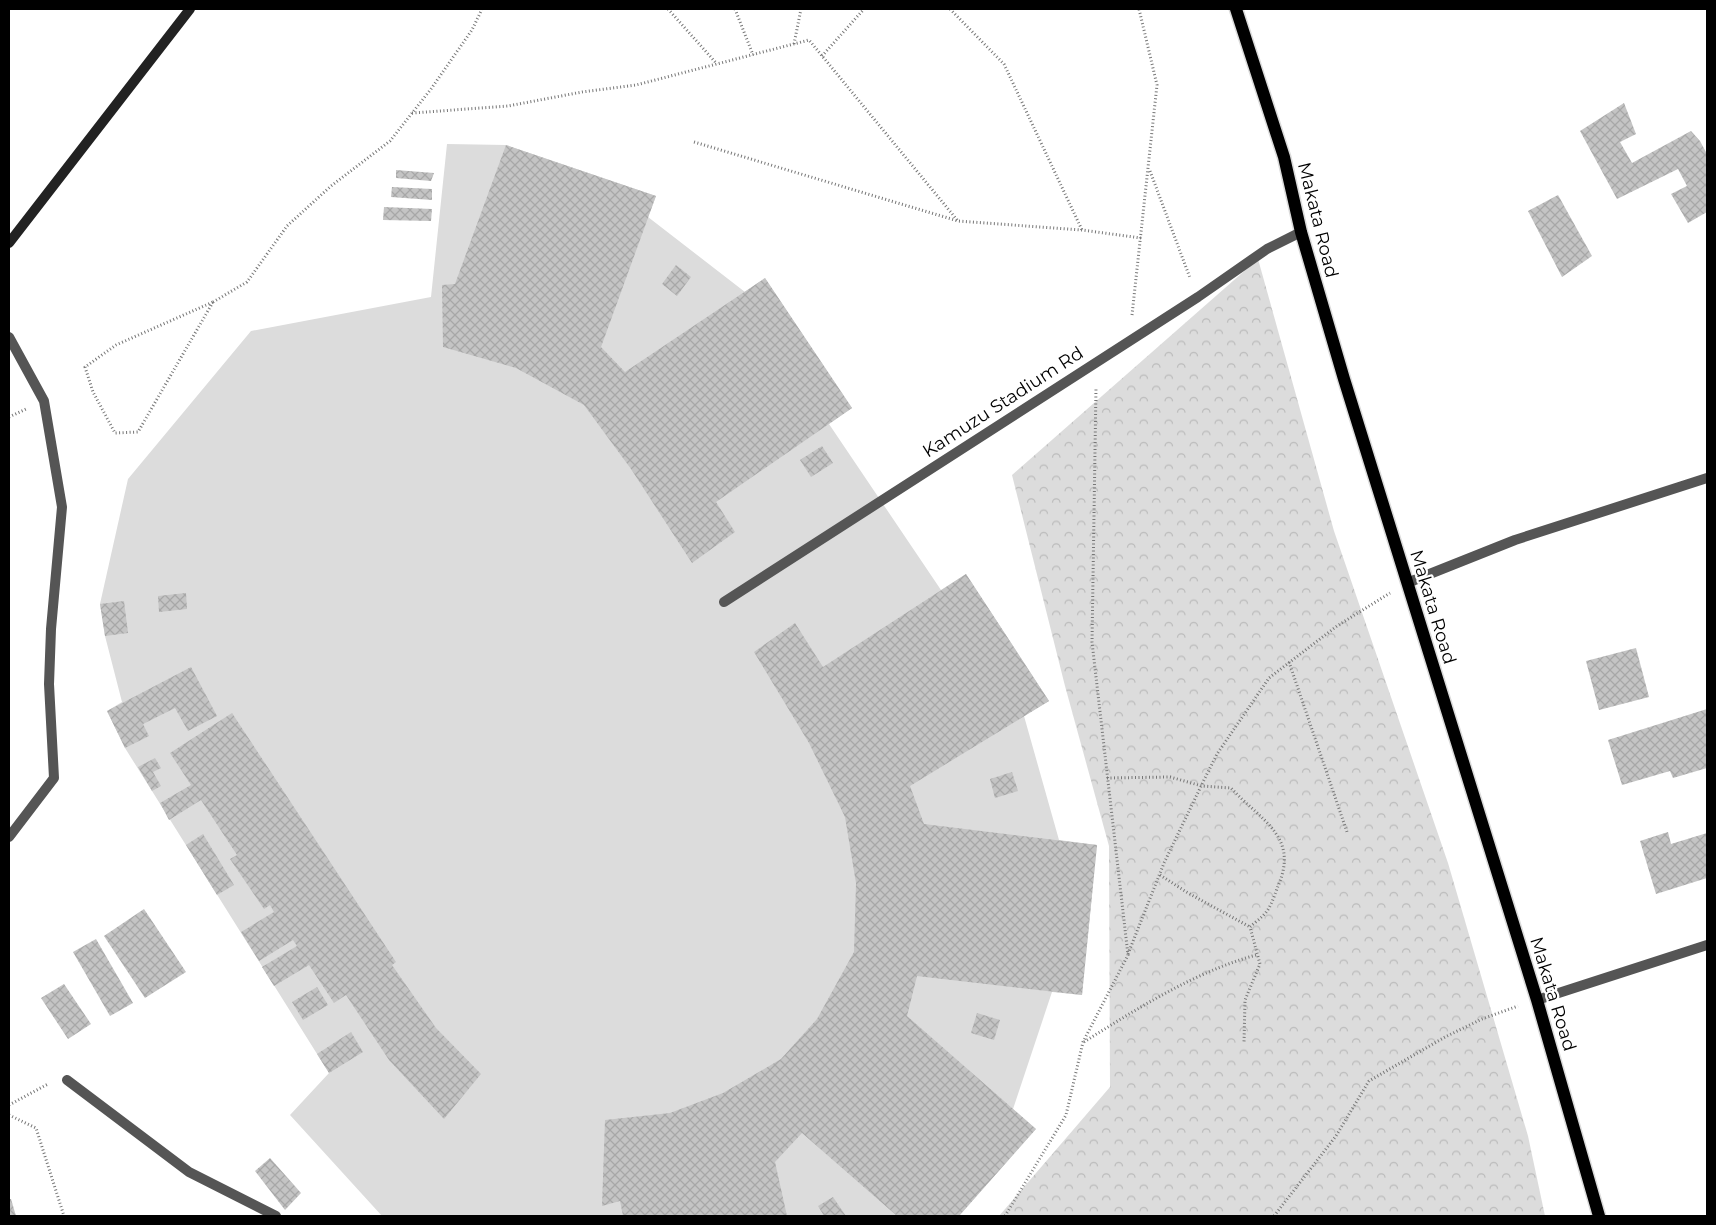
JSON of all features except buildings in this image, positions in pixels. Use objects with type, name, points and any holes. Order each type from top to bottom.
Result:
[{"type":"main road","points":[[9,243],[190,9]]},
{"type":"main road","name":"Makata Road","points":[[1236,9],[1284,157],[1302,232],[1344,379],[1538,1000],[1599,1216]]},
{"type":"street","name":"Kamuzu Stadium Rd","points":[[724,602],[1097,360],[1198,297],[1267,249],[1302,232]]},
{"type":"street","points":[[9,337],[44,401],[62,507],[51,629],[50,675],[54,778],[9,837]]},
{"type":"street","points":[[1407,583],[1516,540],[1707,478]]},
{"type":"street","points":[[1538,1000],[1707,945]]},
{"type":"street","points":[[67,1080],[189,1172],[276,1216]]},
{"type":"path","points":[[213,302],[138,432],[115,433],[93,392],[85,367],[116,344],[213,302],[247,282],[287,226],[331,186],[390,142],[431,89],[472,30],[482,9]]},
{"type":"path","points":[[668,9],[717,64]]},
{"type":"path","points":[[735,9],[753,55]]},
{"type":"path","points":[[794,44],[801,9]]},
{"type":"path","points":[[822,56],[864,9]]},
{"type":"path","points":[[950,9],[1004,64],[1082,230]]},
{"type":"path","points":[[1130,340],[1157,85],[1139,9]]},
{"type":"path","points":[[412,113],[508,106],[582,92],[636,85],[809,40],[958,220]]},
{"type":"path","points":[[694,142],[958,220],[1082,230],[1141,238]]},
{"type":"path","points":[[1149,169],[1198,297]]},
{"type":"path","points":[[1097,360],[1092,642],[1106,778],[1128,955]]},
{"type":"path","points":[[1005,1216],[1066,1115],[1084,1042],[1128,955],[1160,875],[1218,754],[1269,678],[1337,626],[1407,583]]},
{"type":"path","points":[[1289,662],[1347,832]]},
{"type":"path","points":[[1106,778],[1170,777],[1202,786],[1231,788],[1246,805],[1269,824],[1279,837],[1284,849],[1282,877],[1267,911],[1250,926]]},
{"type":"path","points":[[1160,875],[1188,893],[1250,926]]},
{"type":"path","points":[[1244,1043],[1245,1000],[1260,964],[1256,955],[1250,926]]},
{"type":"path","points":[[1084,1042],[1131,1012],[1176,988],[1228,963],[1256,955]]},
{"type":"path","points":[[1274,1216],[1336,1136],[1369,1081],[1445,1037],[1482,1019],[1538,1000]]},
{"type":"path","points":[[9,1105],[58,1080],[67,1080]]},
{"type":"path","points":[[9,1115],[36,1128],[64,1216]]},
{"type":"green space","points":[[447,144],[506,145],[656,196],[648,217],[745,292],[765,278],[852,408],[829,424],[941,590],[966,574],[1049,701],[1024,716],[1059,840],[1097,845],[1082,995],[1052,992],[1013,1109],[1036,1129],[959,1216],[382,1216],[290,1115],[329,1073],[125,748],[107,711],[122,702],[105,636],[100,604],[128,479],[251,331],[431,297]]},
{"type":"green space","points":[[1258,259],[1334,531],[1448,863],[1528,1136],[1545,1216],[999,1216],[1110,1087],[1109,846],[1065,686],[1012,475]]}]
